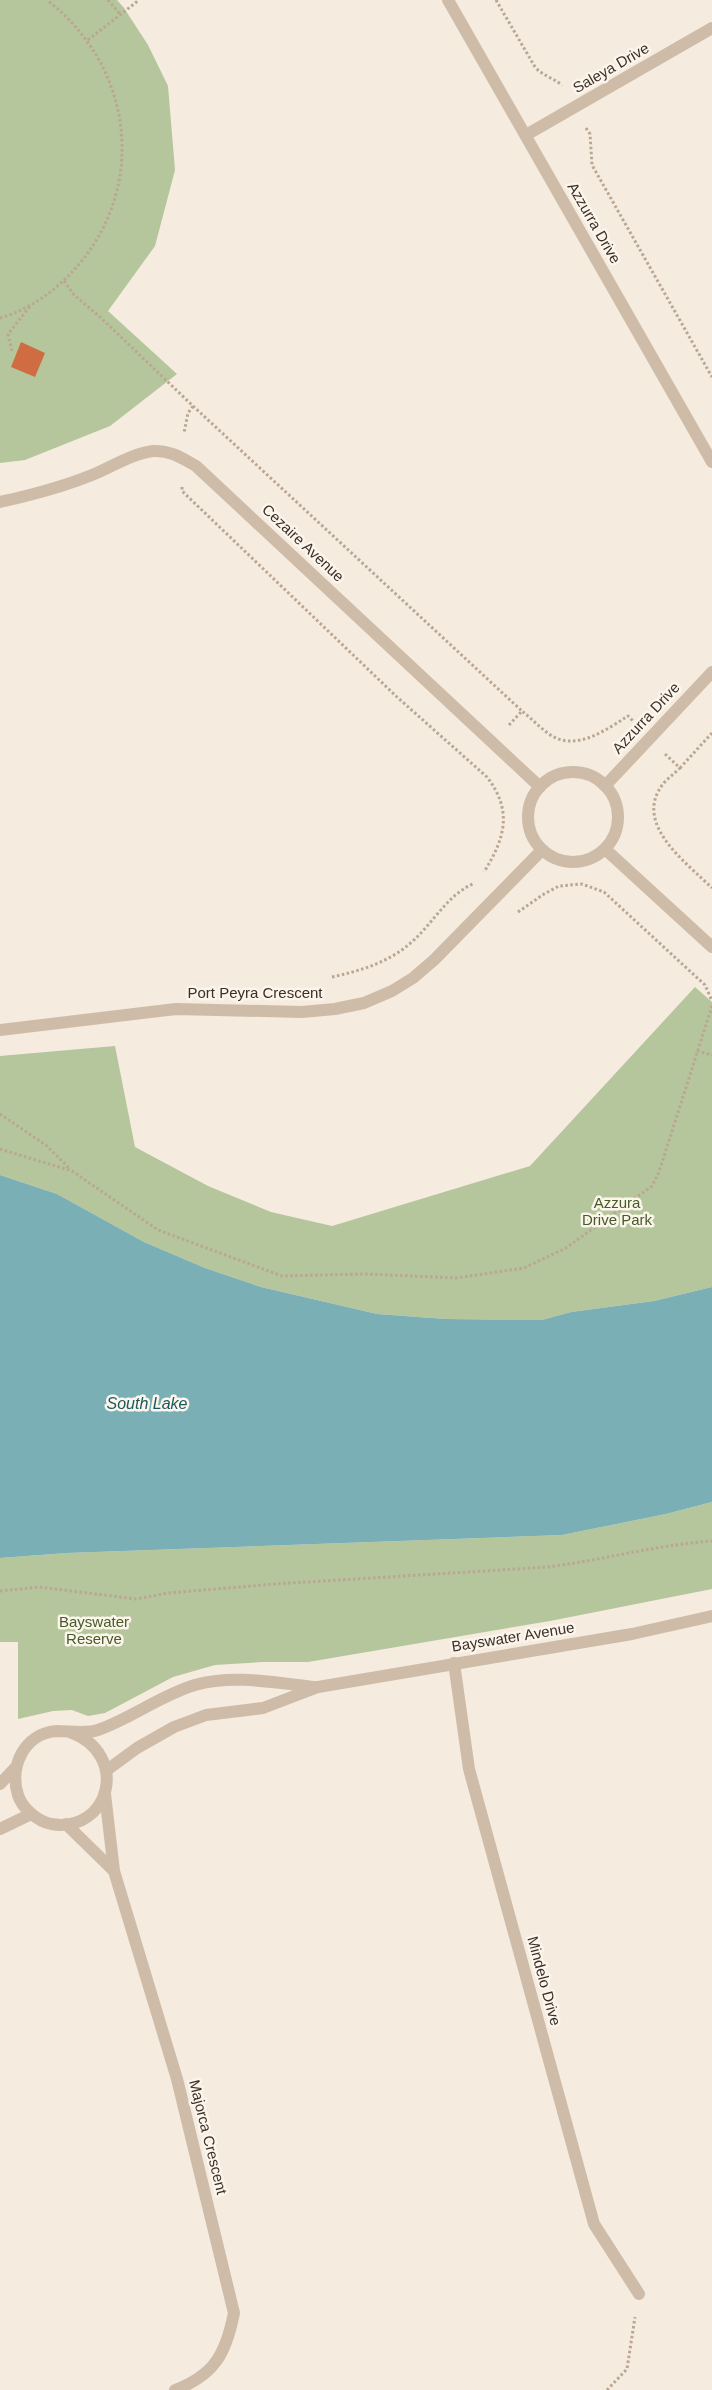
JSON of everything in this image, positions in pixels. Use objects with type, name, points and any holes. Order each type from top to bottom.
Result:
[{"type":"street","name":"Azzurra Drive","points":[[448,0],[712,462]]},
{"type":"street","name":"Saleya Drive","points":[[526,136],[712,28]]},
{"type":"street","name":"Cezaire Avenue","points":[[0,502],[48,492],[95,474],[128,458],[154,451],[175,454],[196,466],[540,787]]},
{"type":"street","name":"Azzurra Drive","points":[[605,786],[712,672]]},
{"type":"street","points":[[572,772],[584,774],[605,786],[616,806],[618,817],[612,839],[605,848],[597,855],[579,862],[559,860],[542,850],[530,830],[528,819],[531,802],[540,787],[560,774],[572,772]]},
{"type":"street","points":[[605,848],[712,947]]},
{"type":"street","name":"Port Peyra Crescent","points":[[0,1030],[176,1008],[302,1012],[335,1009],[364,1003],[392,991],[413,978],[434,960],[542,850]]},
{"type":"street","name":"Bayswater Avenue","points":[[107,1770],[137,1748],[174,1728],[206,1715],[263,1708],[318,1687],[632,1634],[712,1616]]},
{"type":"street","name":"Mindelo Drive","points":[[454,1663],[469,1769],[594,2224],[639,2294]]},
{"type":"street","name":"Bayswater Avenue","points":[[31,1814],[20,1801],[15,1784],[16,1768],[20,1754],[29,1743],[48,1733],[103,1728],[195,1685],[229,1680],[318,1687]]},
{"type":"street","points":[[0,1829],[31,1814],[49,1824],[66,1824],[83,1819],[96,1809],[105,1794],[107,1770],[102,1757],[94,1745],[83,1736],[70,1732]]},
{"type":"street","name":"Bayswater Avenue","points":[[0,1784],[16,1768]]},
{"type":"street","name":"Majorca Crescent","points":[[105,1794],[114,1871],[177,2079],[234,2313],[228,2342],[213,2366],[189,2385],[175,2390]]},
{"type":"street","name":"Majorca Crescent","points":[[66,1824],[114,1871]]},
{"type":"path","points":[[0,318],[32,304],[64,280],[84,259],[100,235],[113,208],[120,180],[123,150],[121,121],[104,65],[75,24],[47,0]]},
{"type":"path","points":[[108,0],[120,14]]},
{"type":"path","points":[[88,40],[139,0]]},
{"type":"path","points":[[496,0],[535,67],[543,76],[555,79],[562,85]]},
{"type":"path","points":[[585,127],[590,134],[592,165],[712,377]]},
{"type":"path","points":[[12,351],[8,334],[32,304]]},
{"type":"path","points":[[193,406],[522,711]]},
{"type":"path","points":[[680,768],[712,733]]},
{"type":"path","points":[[332,977],[370,968],[395,956],[415,940],[461,889],[474,884]]},
{"type":"path","points":[[0,1114],[47,1146],[72,1172],[158,1230],[282,1276],[366,1274],[456,1278],[524,1268],[566,1248],[652,1186],[659,1172],[712,1006]]},
{"type":"path","points":[[697,1051],[712,1055]]},
{"type":"path","points":[[0,1149],[72,1172]]},
{"type":"path","points":[[0,1591],[39,1587],[136,1598],[168,1593],[276,1584],[548,1567],[586,1562],[674,1544],[712,1541]]},
{"type":"path","points":[[607,2390],[627,2369],[639,2294]]},
{"type":"green space","points":[[0,0],[117,0],[148,45],[168,86],[175,170],[155,246],[108,311],[177,374],[110,426],[25,460],[0,463]]},
{"type":"green space","name":"Azzura Drive Park","points":[[695,987],[712,1002],[712,1287],[654,1301],[571,1312],[542,1320],[446,1319],[377,1314],[261,1287],[205,1268],[144,1242],[57,1194],[0,1175],[0,1056],[115,1046],[135,1147],[208,1186],[271,1212],[332,1226],[530,1166]]},
{"type":"green space","name":"Bayswater Reserve","points":[[712,1502],[712,1589],[550,1621],[308,1662],[215,1665],[173,1677],[105,1713],[88,1716],[72,1710],[53,1711],[18,1719],[18,1642],[0,1642],[0,1558],[67,1553],[562,1535],[666,1514]]},
{"type":"water","name":"South Lake","points":[[0,1175],[57,1194],[144,1242],[205,1268],[261,1287],[377,1314],[446,1319],[542,1320],[571,1312],[654,1301],[712,1287],[712,1502],[666,1514],[562,1535],[67,1553],[0,1558]]},
{"type":"building","points":[[21,342],[45,353],[35,377],[11,367]]}]
